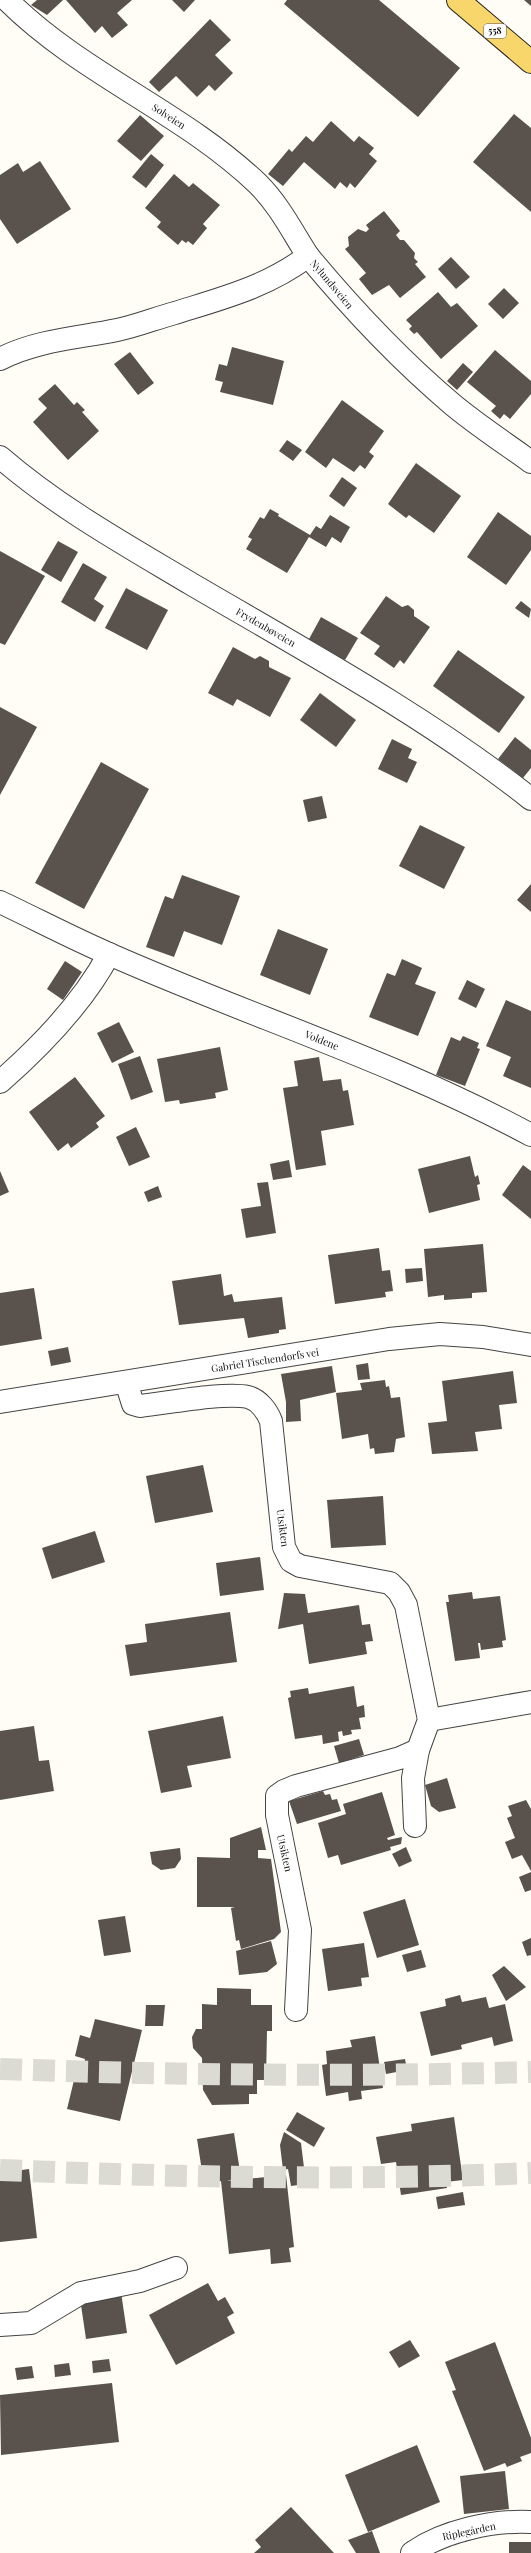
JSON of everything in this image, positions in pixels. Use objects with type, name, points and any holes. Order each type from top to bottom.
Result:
[{"type":"main road","name":"558","points":[[458,0],[531,62]]},
{"type":"street","name":"Solveien","points":[[7,0],[24,16],[75,55],[201,137],[258,184],[275,204],[308,256]]},
{"type":"street","name":"Nylundsveien","points":[[0,359],[64,338],[118,330],[221,299],[260,285],[285,273],[308,256],[350,307],[410,367],[454,405],[531,462]]},
{"type":"street","name":"Frydenbøveien","points":[[0,457],[27,480],[81,519],[336,669],[448,739],[531,799]]},
{"type":"street","name":"Voldene","points":[[0,902],[109,954],[348,1051],[502,1119],[531,1134]]},
{"type":"street","points":[[0,1082],[82,996],[96,979],[109,954]]},
{"type":"street","name":"Gabriel Tischendorfs vei","points":[[0,1402],[389,1339],[440,1334],[483,1337],[531,1345]]},
{"type":"street","name":"Utsikten","points":[[126,1382],[133,1404],[140,1406],[224,1396],[250,1397],[266,1410],[271,1421],[284,1548],[291,1561],[300,1566],[337,1574],[372,1578],[390,1583],[398,1592],[406,1605],[429,1720]]},
{"type":"street","points":[[415,1826],[413,1778],[418,1750],[429,1720],[531,1702]]},
{"type":"street","name":"Utsikten","points":[[296,2010],[300,1930],[277,1815],[277,1796],[296,1786],[400,1758],[418,1750]]},
{"type":"street","points":[[0,2325],[30,2323],[81,2293],[140,2281],[176,2268]]},
{"type":"street","name":"Riplegården","points":[[412,2553],[446,2534],[517,2521],[531,2522]]},
{"type":"building","points":[[37,0],[63,0],[47,15],[31,5]]},
{"type":"building","points":[[66,0],[132,0],[117,13],[128,25],[112,38],[102,26],[95,33]]},
{"type":"building","points":[[172,0],[195,0],[184,12]]},
{"type":"building","points":[[287,0],[379,0],[460,68],[418,117],[284,4]]},
{"type":"building","points":[[524,0],[531,0],[531,6]]},
{"type":"building","points":[[210,19],[231,40],[215,55],[233,73],[215,91],[209,85],[197,97],[176,76],[159,92],[149,82]]},
{"type":"building","points":[[514,114],[531,128],[531,212],[473,162]]},
{"type":"building","points":[[140,115],[164,136],[141,161],[117,141]]},
{"type":"building","points":[[331,121],[354,142],[359,136],[374,148],[369,154],[377,161],[355,188],[350,183],[347,188],[340,182],[335,189],[304,162],[283,186],[268,174],[289,149],[292,152],[306,136],[313,142]]},
{"type":"building","points":[[151,154],[164,165],[146,188],[132,177]]},
{"type":"building","points":[[40,161],[71,209],[17,244],[0,219],[0,175],[18,163],[23,172]]},
{"type":"building","points":[[174,174],[189,187],[193,183],[220,205],[203,224],[207,228],[193,245],[188,241],[186,243],[182,240],[178,245],[157,227],[161,222],[145,208]]},
{"type":"building","points":[[384,211],[400,231],[396,235],[400,240],[404,240],[415,253],[414,258],[418,262],[415,264],[426,277],[400,298],[389,285],[372,295],[359,279],[366,273],[345,249],[349,246],[348,237],[358,229],[366,232],[369,229],[366,225]]},
{"type":"building","points":[[451,257],[470,277],[456,289],[438,269]]},
{"type":"building","points":[[504,288],[519,303],[503,319],[488,304]]},
{"type":"building","points":[[438,292],[451,307],[457,303],[478,326],[441,359],[417,332],[414,334],[409,329],[412,326],[406,320]]},
{"type":"building","points":[[232,347],[284,361],[273,405],[220,392],[223,382],[215,380],[219,364],[227,366]]},
{"type":"building","points":[[495,350],[531,381],[531,394],[510,419],[504,414],[500,419],[491,411],[496,406],[467,382]]},
{"type":"building","points":[[130,352],[154,383],[138,395],[114,364]]},
{"type":"building","points":[[463,363],[473,372],[457,390],[447,381]]},
{"type":"building","points":[[55,384],[74,405],[77,402],[85,410],[82,412],[99,431],[68,460],[33,422],[47,408],[38,399]]},
{"type":"building","points":[[342,400],[384,431],[369,452],[374,456],[365,469],[360,465],[354,472],[333,458],[326,468],[305,452]]},
{"type":"building","points":[[287,440],[302,450],[293,461],[279,451]]},
{"type":"building","points":[[416,463],[461,496],[434,533],[409,515],[406,518],[388,504]]},
{"type":"building","points":[[342,477],[357,488],[344,507],[329,496]]},
{"type":"building","points":[[270,509],[279,514],[278,516],[310,535],[316,526],[321,529],[330,515],[350,527],[341,543],[332,537],[326,547],[309,537],[287,573],[246,549],[252,539],[248,537],[260,517],[264,519]]},
{"type":"building","points":[[498,512],[531,536],[531,550],[506,585],[467,557]]},
{"type":"building","points":[[58,541],[78,552],[61,582],[41,570]]},
{"type":"building","points":[[0,551],[45,576],[5,645],[0,643]]},
{"type":"building","points":[[83,563],[107,577],[94,599],[104,606],[95,622],[61,602]]},
{"type":"building","points":[[126,588],[168,610],[147,650],[105,628]]},
{"type":"building","points":[[386,596],[402,607],[408,605],[414,610],[414,616],[430,627],[404,664],[400,660],[394,668],[374,654],[380,646],[360,633]]},
{"type":"building","points":[[521,601],[531,609],[529,618],[515,608]]},
{"type":"building","points":[[321,617],[358,638],[345,660],[309,639]]},
{"type":"building","points":[[233,647],[255,659],[260,656],[269,661],[269,667],[291,678],[270,717],[237,699],[233,706],[208,693]]},
{"type":"building","points":[[458,650],[525,697],[499,733],[433,686]]},
{"type":"building","points":[[320,693],[356,720],[336,747],[300,720]]},
{"type":"building","points":[[0,707],[37,727],[0,795]]},
{"type":"building","points":[[515,737],[531,750],[531,768],[523,778],[498,759]]},
{"type":"building","points":[[392,739],[412,749],[408,758],[417,762],[407,783],[378,769]]},
{"type":"building","points":[[101,762],[149,789],[84,909],[35,883]]},
{"type":"building","points":[[322,796],[327,818],[308,822],[303,800]]},
{"type":"building","points":[[420,825],[465,847],[444,889],[399,866]]},
{"type":"building","points":[[182,875],[240,896],[222,945],[184,931],[174,957],[146,947],[165,896],[173,899]]},
{"type":"building","points":[[531,884],[531,912],[517,900]]},
{"type":"building","points":[[278,929],[328,949],[310,995],[260,975]]},
{"type":"building","points":[[402,959],[422,968],[415,984],[436,992],[418,1036],[369,1017],[387,973],[395,976]]},
{"type":"building","points":[[65,961],[82,972],[63,1000],[47,989]]},
{"type":"building","points":[[467,980],[485,989],[476,1008],[458,999]]},
{"type":"building","points":[[506,1000],[531,1011],[531,1088],[503,1076],[511,1057],[486,1046]]},
{"type":"building","points":[[119,1022],[134,1052],[112,1063],[97,1033]]},
{"type":"building","points":[[463,1036],[479,1043],[477,1048],[480,1049],[465,1086],[436,1075],[451,1037],[460,1041]]},
{"type":"building","points":[[220,1047],[228,1090],[215,1093],[216,1098],[180,1104],[179,1100],[165,1102],[157,1059]]},
{"type":"building","points":[[140,1056],[153,1092],[131,1100],[118,1064]]},
{"type":"building","points":[[319,1057],[323,1081],[341,1079],[343,1091],[348,1090],[354,1125],[321,1131],[326,1165],[296,1170],[283,1088],[298,1086],[294,1061]]},
{"type":"building","points":[[75,1077],[105,1116],[96,1123],[99,1127],[71,1148],[68,1143],[58,1151],[29,1112]]},
{"type":"building","points":[[136,1127],[150,1157],[129,1166],[116,1137]]},
{"type":"building","points":[[470,1156],[475,1177],[478,1175],[480,1184],[477,1185],[480,1200],[429,1213],[418,1169]]},
{"type":"building","points":[[289,1160],[292,1177],[273,1180],[270,1164]]},
{"type":"building","points":[[523,1165],[531,1171],[531,1219],[502,1195]]},
{"type":"building","points":[[0,1171],[9,1192],[0,1196]]},
{"type":"building","points":[[268,1182],[276,1233],[246,1238],[241,1209],[261,1206],[257,1183]]},
{"type":"building","points":[[158,1186],[162,1197],[148,1202],[144,1192]]},
{"type":"building","points":[[483,1244],[487,1292],[472,1293],[472,1298],[444,1300],[444,1295],[428,1297],[424,1249]]},
{"type":"building","points":[[379,1248],[382,1271],[390,1270],[393,1291],[385,1292],[386,1297],[335,1304],[328,1255]]},
{"type":"building","points":[[422,1268],[423,1281],[406,1283],[405,1269]]},
{"type":"building","points":[[221,1274],[224,1296],[232,1294],[234,1302],[282,1297],[286,1329],[279,1330],[279,1333],[248,1338],[244,1318],[179,1325],[172,1281]]},
{"type":"building","points":[[34,1288],[42,1339],[0,1346],[0,1293]]},
{"type":"building","points":[[68,1347],[71,1362],[51,1366],[48,1351]]},
{"type":"building","points":[[368,1363],[370,1379],[358,1380],[356,1365]]},
{"type":"building","points":[[332,1366],[336,1392],[300,1400],[301,1421],[286,1422],[286,1402],[281,1374]]},
{"type":"building","points":[[513,1371],[517,1403],[499,1405],[502,1429],[475,1432],[478,1451],[432,1454],[428,1423],[447,1421],[442,1381]]},
{"type":"building","points":[[385,1380],[386,1387],[389,1386],[391,1398],[400,1397],[405,1437],[396,1439],[394,1452],[375,1454],[374,1448],[370,1449],[368,1434],[342,1439],[336,1393],[362,1390],[360,1383]]},
{"type":"building","points":[[203,1465],[213,1512],[155,1523],[146,1476]]},
{"type":"building","points":[[383,1496],[386,1545],[331,1548],[327,1500]]},
{"type":"building","points":[[95,1531],[105,1562],[52,1579],[42,1548]]},
{"type":"building","points":[[260,1557],[264,1590],[220,1596],[216,1563]]},
{"type":"building","points":[[472,1592],[473,1599],[500,1596],[506,1640],[502,1641],[503,1647],[481,1650],[480,1643],[478,1643],[480,1658],[455,1661],[446,1602],[449,1602],[448,1595]]},
{"type":"building","points":[[284,1593],[305,1594],[308,1613],[359,1605],[362,1625],[370,1624],[373,1641],[365,1642],[367,1654],[309,1664],[303,1624],[278,1629]]},
{"type":"building","points":[[230,1612],[237,1662],[130,1676],[125,1645],[147,1642],[145,1624]]},
{"type":"building","points":[[354,1686],[357,1707],[364,1705],[365,1717],[359,1718],[361,1729],[351,1730],[352,1734],[343,1736],[342,1731],[338,1732],[339,1741],[323,1744],[322,1735],[295,1739],[288,1698],[291,1697],[290,1691],[308,1688],[309,1694]]},
{"type":"building","points":[[223,1716],[231,1758],[187,1766],[192,1787],[161,1793],[148,1731]]},
{"type":"building","points":[[34,1726],[39,1761],[49,1760],[54,1791],[0,1800],[0,1731]]},
{"type":"building","points":[[359,1739],[364,1755],[339,1763],[334,1746]]},
{"type":"building","points":[[447,1778],[456,1808],[439,1812],[431,1806],[425,1785]]},
{"type":"building","points":[[323,1791],[325,1795],[330,1794],[332,1800],[337,1799],[341,1811],[297,1824],[289,1801]]},
{"type":"building","points":[[382,1792],[395,1835],[387,1838],[388,1840],[402,1837],[401,1844],[390,1847],[391,1850],[341,1865],[338,1855],[328,1858],[318,1823],[346,1814],[343,1804]]},
{"type":"building","points":[[526,1800],[531,1809],[531,1871],[522,1855],[512,1859],[505,1842],[515,1838],[507,1818],[512,1816],[508,1806]]},
{"type":"building","points":[[261,1827],[266,1850],[258,1850],[258,1858],[271,1859],[281,1932],[274,1939],[241,1949],[239,1940],[236,1941],[231,1908],[235,1907],[197,1907],[197,1857],[230,1858],[230,1838]]},
{"type":"building","points":[[406,1847],[412,1861],[399,1867],[392,1854]]},
{"type":"building","points":[[180,1848],[181,1859],[175,1868],[161,1870],[152,1864],[150,1852]]},
{"type":"building","points":[[531,1872],[531,1890],[525,1892],[519,1877]]},
{"type":"building","points":[[405,1899],[419,1945],[377,1958],[363,1912]]},
{"type":"building","points":[[125,1916],[131,1952],[104,1956],[98,1920]]},
{"type":"building","points":[[531,1938],[531,1955],[527,1956],[522,1942]]},
{"type":"building","points":[[271,1941],[277,1964],[267,1972],[239,1975],[236,1951]]},
{"type":"building","points":[[364,1943],[369,1977],[361,1978],[362,1986],[328,1991],[322,1949]]},
{"type":"building","points":[[421,1950],[426,1967],[407,1972],[402,1955]]},
{"type":"building","points":[[504,1966],[526,1987],[506,2001],[492,1975]]},
{"type":"building","points":[[217,1988],[251,1989],[251,2005],[272,2005],[272,2031],[267,2031],[266,2080],[257,2080],[257,2094],[249,2094],[249,2104],[212,2105],[203,2090],[202,2058],[193,2048],[192,2037],[196,2029],[202,2029],[202,2004],[217,2005]]},
{"type":"building","points":[[460,1995],[462,2002],[486,1997],[489,2008],[505,2004],[513,2041],[494,2046],[492,2037],[461,2045],[462,2049],[431,2056],[420,2012],[446,2006],[445,1999]]},
{"type":"building","points":[[146,2005],[165,2005],[163,2026],[145,2026]]},
{"type":"building","points":[[95,2019],[142,2030],[120,2121],[67,2109],[76,2072],[82,2073],[85,2059],[75,2056],[80,2035],[90,2038]]},
{"type":"building","points":[[375,2036],[383,2088],[361,2091],[362,2099],[349,2101],[348,2092],[326,2096],[322,2065],[327,2064],[326,2051],[352,2047],[350,2040]]},
{"type":"building","points":[[405,2059],[407,2070],[386,2074],[384,2062]]},
{"type":"building","points":[[297,2112],[325,2128],[314,2147],[286,2130]]},
{"type":"building","points":[[454,2117],[463,2180],[446,2182],[447,2188],[401,2195],[396,2162],[381,2164],[376,2137],[412,2131],[411,2124]]},
{"type":"building","points":[[284,2132],[301,2143],[306,2184],[291,2186],[288,2169],[283,2170],[280,2145]]},
{"type":"building","points":[[234,2133],[241,2178],[227,2181],[286,2175],[294,2247],[289,2248],[291,2262],[271,2264],[270,2249],[229,2254],[221,2181],[204,2184],[197,2139]]},
{"type":"building","points":[[29,2169],[37,2238],[0,2242],[0,2173]]},
{"type":"building","points":[[463,2192],[465,2205],[438,2209],[436,2197]]},
{"type":"building","points":[[208,2283],[218,2301],[225,2297],[234,2313],[227,2317],[235,2333],[176,2365],[149,2315]]},
{"type":"building","points":[[121,2292],[127,2333],[86,2339],[80,2298]]},
{"type":"building","points":[[410,2340],[420,2356],[399,2368],[389,2352]]},
{"type":"building","points":[[495,2342],[531,2438],[531,2453],[520,2457],[522,2461],[507,2467],[505,2463],[484,2471],[452,2391],[456,2390],[445,2362]]},
{"type":"building","points":[[109,2359],[111,2371],[93,2373],[92,2361]]},
{"type":"building","points":[[69,2363],[71,2375],[55,2377],[54,2365]]},
{"type":"building","points":[[32,2366],[34,2378],[17,2380],[15,2368]]},
{"type":"building","points":[[112,2383],[119,2442],[1,2455],[0,2395]]},
{"type":"building","points":[[417,2445],[440,2502],[368,2532],[345,2475]]},
{"type":"building","points":[[505,2471],[509,2509],[464,2514],[460,2476]]},
{"type":"building","points":[[291,2507],[334,2553],[254,2553],[261,2547],[255,2540]]},
{"type":"building","points":[[372,2531],[380,2553],[356,2553],[348,2540]]},
{"type":"building","points":[[509,2542],[531,2542],[531,2553],[509,2553]]},
{"type":"tunnel","points":[[0,2069],[266,2075],[465,2074],[531,2072]]},
{"type":"tunnel","points":[[0,2170],[133,2175],[266,2177],[398,2177],[531,2173]]}]
